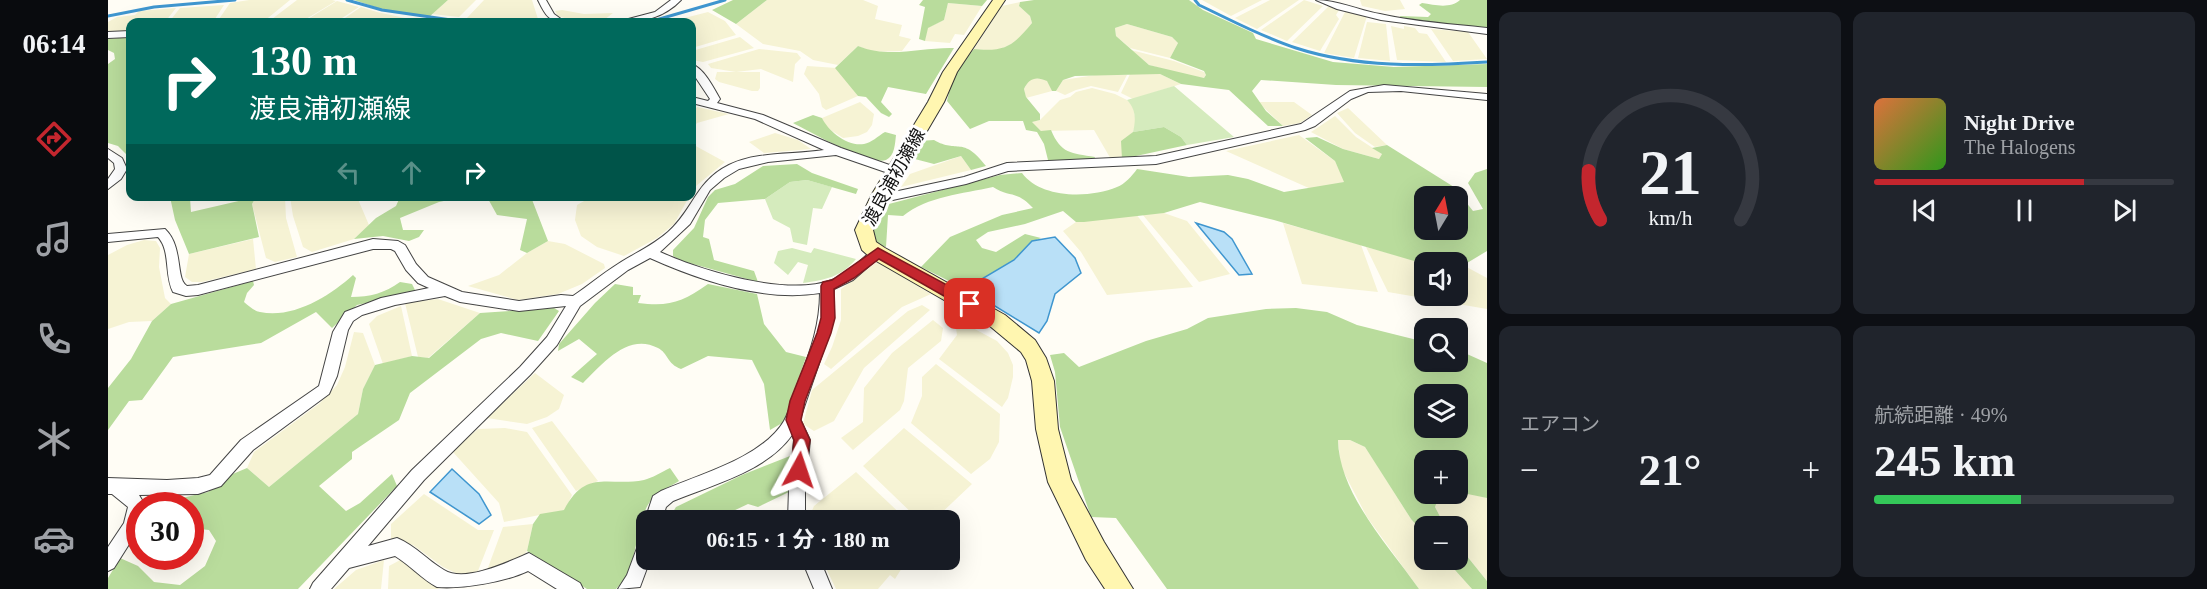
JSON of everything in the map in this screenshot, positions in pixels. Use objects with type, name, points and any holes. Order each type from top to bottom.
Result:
[{"type":"main road","name":"渡良浦初瀬線","points":[[999,0],[950,72],[936,102],[881,194],[864,230],[868,244],[878,253],[998,321],[1028,346],[1036,358],[1043,381],[1047,429],[1060,482],[1095,551],[1120,589]]},
{"type":"street","points":[[542,0],[550,16],[554,18]]},
{"type":"street","points":[[640,18],[658,14],[677,0]]},
{"type":"street","points":[[1320,0],[1352,10],[1418,24],[1487,32]]},
{"type":"street","points":[[108,35],[126,34]]},
{"type":"street","points":[[696,72],[711,92],[714,99],[711,105]]},
{"type":"street","points":[[881,194],[888,197],[966,180],[1007,167],[1137,163],[1180,155],[1305,127],[1320,119],[1348,96],[1366,90],[1385,88],[1487,97]]},
{"type":"street","points":[[696,101],[782,125],[837,151],[894,171]]},
{"type":"street","points":[[319,589],[418,475],[525,371],[552,341],[575,302],[623,267],[650,253],[677,231],[690,215],[704,190],[729,168],[762,159],[814,156],[837,151]]},
{"type":"street","points":[[108,153],[119,160],[121,166],[120,174],[108,185]]},
{"type":"street","points":[[108,238],[161,232],[167,237],[171,249],[175,282],[178,288],[186,291],[385,243],[394,244],[400,248],[411,267],[423,280],[444,291],[479,301],[519,306],[561,300],[575,302]]},
{"type":"street","points":[[650,253],[705,274],[753,286],[795,290],[836,284],[878,253]]},
{"type":"street","points":[[657,510],[659,502],[667,496],[757,458],[770,449],[793,420],[828,318],[828,286]]},
{"type":"street","points":[[111,486],[167,488],[198,486],[215,481],[247,445],[324,390],[331,377],[339,332],[349,316],[422,294],[444,291]]},
{"type":"street","points":[[793,420],[802,440],[797,510]]},
{"type":"street","points":[[108,562],[133,525],[137,505],[131,497],[111,486]]},
{"type":"street","points":[[345,560],[396,547],[418,559],[441,580],[470,584],[493,578],[529,562],[574,589]]},
{"type":"street","points":[[627,589],[634,581],[638,570]]},
{"type":"street","points":[[815,570],[823,589]]},
{"type":"shaded area","points":[[249,0],[290,0],[268,18],[220,18],[230,3]]},
{"type":"shaded area","points":[[297,0],[336,1],[308,18],[273,18]]},
{"type":"shaded area","points":[[448,0],[476,0],[459,17],[432,14]]},
{"type":"shaded area","points":[[484,0],[532,0],[538,18],[467,18]]},
{"type":"shaded area","points":[[767,0],[863,0],[878,6],[875,19],[902,25],[899,36],[911,39],[902,51],[873,52],[858,46],[838,65],[813,60],[800,51],[763,44],[736,24]]},
{"type":"shaded area","points":[[1202,0],[1262,0],[1231,16]]},
{"type":"shaded area","points":[[1270,0],[1299,0],[1257,29],[1235,18]]},
{"type":"shaded area","points":[[1304,0],[1323,6],[1287,41],[1261,30]]},
{"type":"shaded area","points":[[1360,0],[1400,0],[1405,9],[1385,11],[1362,6]]},
{"type":"shaded area","points":[[337,1],[359,7],[342,18],[309,18]]},
{"type":"shaded area","points":[[1020,2],[1019,6],[1030,16],[1032,23],[1018,41],[996,51],[974,49],[1002,6]]},
{"type":"shaded area","points":[[948,3],[982,6],[964,35],[955,34],[950,43],[925,41],[927,28],[944,20]]},
{"type":"shaded area","points":[[224,5],[216,18],[172,18],[180,8]]},
{"type":"shaded area","points":[[1329,6],[1339,10],[1336,15],[1339,19],[1320,51],[1292,42]]},
{"type":"shaded area","points":[[361,7],[405,18],[345,18]]},
{"type":"shaded area","points":[[176,8],[168,18],[126,18],[126,31],[108,32],[108,22],[117,17],[135,15],[139,11]]},
{"type":"shaded area","points":[[1346,10],[1367,16],[1354,58],[1324,53]]},
{"type":"shaded area","points":[[555,11],[584,14],[613,13],[607,18],[564,18],[558,16]]},
{"type":"shaded area","points":[[708,12],[725,21],[736,35],[696,47],[696,18],[685,18]]},
{"type":"shaded area","points":[[1367,22],[1386,24],[1390,61],[1358,58]]},
{"type":"shaded area","points":[[1127,24],[1172,37],[1178,43],[1170,58],[1130,48],[1116,36],[1115,28]]},
{"type":"shaded area","points":[[1391,26],[1404,29],[1404,26],[1415,28],[1419,33],[1427,34],[1446,62],[1397,60]]},
{"type":"shaded area","points":[[1431,29],[1468,32],[1487,59],[1453,61]]},
{"type":"shaded area","points":[[740,37],[754,48],[703,62],[696,61],[696,50]]},
{"type":"shaded area","points":[[759,49],[797,53],[801,58],[795,64],[793,82],[761,69],[736,72],[711,68],[708,64]]},
{"type":"shaded area","points":[[1131,50],[1174,61],[1204,72],[1206,75],[1204,78],[1192,77],[1149,65]]},
{"type":"shaded area","points":[[807,66],[837,68],[858,96],[826,110],[822,107],[819,94],[804,74]]},
{"type":"shaded area","points":[[717,72],[760,72],[760,88],[758,91],[752,91],[719,82],[715,79]]},
{"type":"shaded area","points":[[1130,74],[1160,74],[1181,84],[1133,99],[1121,93]]},
{"type":"shaded area","points":[[1095,75],[1127,75],[1118,92],[1091,86],[1065,95],[1056,91],[1063,80]]},
{"type":"shaded area","points":[[1035,78],[1047,80],[1052,91],[1026,98],[1024,89],[1028,81]]},
{"type":"shaded area","points":[[1092,88],[1115,94],[1133,106],[1136,122],[1133,132],[1122,142],[1122,159],[1112,161],[1094,130],[1041,131],[1031,122],[1040,120],[1060,100],[1076,92]]},
{"type":"shaded area","points":[[860,102],[874,114],[872,125],[867,132],[843,138],[826,127],[822,118]]},
{"type":"shaded area","points":[[1258,102],[1294,102],[1312,115],[1300,123],[1283,126]]},
{"type":"shaded area","points":[[697,107],[729,114],[696,124]]},
{"type":"shaded area","points":[[1348,108],[1387,145],[1375,147],[1355,133],[1337,113]]},
{"type":"shaded area","points":[[1335,116],[1356,137],[1382,154],[1379,159],[1343,149],[1311,132]]},
{"type":"shaded area","points":[[775,133],[798,140],[811,149],[764,153],[749,142]]},
{"type":"shaded area","points":[[1299,135],[1335,161],[1345,182],[1311,189],[1226,151]]},
{"type":"shaded area","points":[[696,146],[725,162],[696,186]]},
{"type":"shaded area","points":[[961,156],[971,170],[901,187],[910,174]]},
{"type":"shaded area","points":[[254,201],[285,201],[286,218],[297,257],[275,262],[266,258],[252,204]]},
{"type":"shaded area","points":[[291,201],[359,201],[369,225],[354,239],[312,252],[303,247]]},
{"type":"shaded area","points":[[584,201],[687,201],[674,224],[657,238],[624,256],[597,247],[581,236],[575,220],[577,205]]},
{"type":"shaded area","points":[[1164,213],[1187,221],[1230,274],[1199,282],[1142,214]]},
{"type":"shaded area","points":[[1136,214],[1193,287],[1107,295],[1081,252],[1063,231],[1076,222]]},
{"type":"shaded area","points":[[1283,223],[1361,245],[1378,292],[1302,284]]},
{"type":"shaded area","points":[[253,239],[256,269],[202,282],[192,282],[185,277],[189,254]]},
{"type":"shaded area","points":[[144,240],[156,241],[160,248],[159,267],[165,298],[171,304],[152,321],[129,322],[108,329],[108,255],[127,245]]},
{"type":"shaded area","points":[[548,241],[565,244],[604,264],[605,268],[582,284],[558,294],[518,300],[468,286],[499,275],[527,253]]},
{"type":"shaded area","points":[[1366,247],[1414,260],[1414,296],[1388,292]]},
{"type":"shaded area","points":[[877,262],[931,294],[902,307],[831,369],[824,364],[841,320],[841,289]]},
{"type":"shaded area","points":[[1468,268],[1487,278],[1487,309],[1468,306]]},
{"type":"shaded area","points":[[438,299],[480,313],[428,358],[418,357],[405,303]]},
{"type":"shaded area","points":[[922,305],[930,310],[864,368],[834,421],[814,431],[803,424],[812,390],[908,311]]},
{"type":"shaded area","points":[[401,306],[412,356],[383,364],[369,324],[377,316]]},
{"type":"shaded area","points":[[933,320],[943,328],[941,341],[908,368],[904,401],[900,410],[853,450],[841,438],[863,422],[864,388],[892,353]]},
{"type":"shaded area","points":[[971,327],[997,341],[1008,353],[1013,365],[1008,398],[1002,407],[939,359],[957,335],[956,328]]},
{"type":"shaded area","points":[[354,332],[363,333],[375,365],[363,389],[358,414],[269,487],[247,468],[254,452],[320,403],[337,385],[345,367]]},
{"type":"shaded area","points":[[936,364],[1000,414],[999,442],[990,459],[971,474],[911,423],[922,396],[922,377]]},
{"type":"shaded area","points":[[535,373],[564,395],[559,409],[547,417],[527,424],[487,418]]},
{"type":"shaded area","points":[[552,421],[598,481],[576,491],[532,428]]},
{"type":"shaded area","points":[[505,428],[527,432],[572,495],[565,510],[504,522],[499,503],[452,451],[478,429]]},
{"type":"shaded area","points":[[904,428],[972,484],[945,510],[909,510],[863,466]]},
{"type":"shaded area","points":[[1338,440],[1350,440],[1365,447],[1414,522],[1414,570],[1455,570],[1472,589],[1419,589],[1367,517],[1341,467]]},
{"type":"shaded area","points":[[856,472],[896,510],[812,510],[814,506]]},
{"type":"shaded area","points":[[1468,492],[1487,498],[1487,581],[1468,557],[1468,516],[1440,516],[1435,507],[1436,504],[1468,504]]},
{"type":"shaded area","points":[[424,494],[478,530],[494,530],[476,576],[464,577],[443,567],[413,545],[391,539],[391,524]]},
{"type":"shaded area","points":[[533,524],[527,551],[517,563],[486,573],[503,527]]},
{"type":"shaded area","points":[[404,558],[439,589],[388,589],[389,566]]},
{"type":"shaded area","points":[[384,560],[381,589],[334,589],[356,570]]},
{"type":"shaded area","points":[[827,570],[901,570],[895,579],[890,575],[878,589],[836,589]]},
{"type":"green space","points":[[354,0],[448,0],[429,17],[384,10]]},
{"type":"green space","points":[[733,0],[767,0],[736,24],[712,10]]},
{"type":"green space","points":[[923,0],[987,0],[982,6],[948,3],[944,20],[928,28],[925,41],[919,39],[925,7],[919,5]]},
{"type":"green space","points":[[1034,0],[1189,0],[1203,10],[1253,33],[1256,39],[1333,62],[1394,67],[1487,64],[1487,87],[1336,85],[1261,80],[1252,91],[1266,111],[1283,126],[1268,126],[1229,90],[1181,84],[1160,74],[1075,76],[1063,80],[1056,91],[1052,91],[1047,81],[1036,78],[1028,82],[1024,89],[1026,97],[1040,114],[1040,120],[1032,122],[1041,131],[1051,130],[1059,144],[1068,151],[1095,157],[1094,160],[1048,160],[1044,144],[1037,132],[1026,130],[1023,121],[989,121],[970,129],[947,101],[957,73],[974,49],[1008,46],[1032,23],[1030,16],[1019,6],[1020,2]],"holes":[[[1127,24],[1172,37],[1178,43],[1170,58],[1204,71],[1206,75],[1204,78],[1149,65],[1116,36],[1115,28]]]},
{"type":"green space","points":[[1460,0],[1487,0],[1487,28],[1401,19],[1400,16],[1428,17],[1431,14],[1419,5],[1422,3],[1452,5]]},
{"type":"green space","points":[[126,37],[126,154],[118,146],[108,143],[108,64],[115,59],[114,53],[108,50],[108,39]]},
{"type":"green space","points":[[858,46],[882,52],[954,48],[926,94],[888,87],[881,102],[892,114],[889,117],[881,113],[866,97],[858,96],[835,68]]},
{"type":"green space","points":[[1174,86],[1234,137],[1187,145],[1181,137],[1164,127],[1133,132],[1134,115],[1127,100]]},
{"type":"green space","points":[[813,115],[822,118],[834,133],[852,143],[867,143],[885,132],[896,135],[893,152],[886,160],[867,158],[793,123]]},
{"type":"green space","points":[[1164,127],[1181,137],[1187,145],[1122,159],[1121,141],[1133,132]]},
{"type":"green space","points":[[1317,137],[1343,149],[1379,159],[1382,154],[1372,148],[1387,145],[1452,186],[1414,186],[1414,240],[1468,240],[1468,205],[1473,211],[1483,209],[1468,183],[1475,173],[1487,169],[1487,251],[1468,262],[1468,252],[1414,252],[1414,261],[1274,220],[1200,202],[1164,213],[1084,222],[1076,222],[1063,211],[1025,224],[988,232],[976,240],[982,248],[996,252],[1025,234],[1041,238],[981,281],[971,292],[921,267],[950,237],[1002,215],[1033,208],[1018,196],[993,187],[934,200],[903,216],[888,215],[886,247],[877,244],[873,228],[875,219],[885,205],[1000,175],[1022,173],[1040,187],[1065,194],[1092,193],[1117,187],[1128,180],[1137,169],[1189,177],[1228,175],[1248,179],[1284,192],[1344,182],[1335,161],[1305,138]]},
{"type":"green space","points":[[934,140],[971,151],[986,166],[971,170],[961,156],[934,164],[911,158],[920,141]]},
{"type":"green space","points":[[797,164],[812,173],[858,189],[856,194],[807,180],[790,182],[765,199],[718,203],[705,220],[703,237],[709,239],[714,260],[754,271],[758,282],[682,261],[673,256],[673,250],[694,228],[708,197],[715,190],[735,184],[763,166]]},
{"type":"green space","points":[[807,180],[832,187],[822,209],[813,208],[807,245],[793,242],[790,228],[773,219],[765,199],[790,182]]},
{"type":"green space","points":[[171,201],[190,201],[191,212],[239,201],[254,201],[252,204],[259,237],[189,254],[175,220]]},
{"type":"green space","points":[[398,201],[444,201],[400,218],[403,230],[424,230],[419,237],[409,241],[383,236],[354,239],[376,218],[396,206]]},
{"type":"green space","points":[[489,201],[533,201],[548,241],[527,253],[520,250],[527,219],[497,215]]},
{"type":"green space","points":[[792,248],[811,253],[814,248],[856,259],[832,277],[803,283],[808,265],[798,262],[788,275],[774,263],[778,251]]},
{"type":"green space","points":[[353,275],[356,278],[351,297],[377,294],[400,282],[412,284],[416,292],[357,305],[332,328],[316,312],[261,343],[173,357],[142,400],[129,401],[108,430],[108,388],[131,359],[152,321],[171,304],[253,281],[254,285],[247,293],[244,302],[260,312],[285,312],[322,298]]},
{"type":"green space","points":[[615,284],[633,287],[633,295],[641,295],[638,303],[649,304],[675,302],[708,284],[757,294],[764,324],[786,352],[806,357],[784,422],[770,430],[764,384],[752,360],[708,356],[681,369],[676,367],[658,348],[647,344],[636,344],[616,352],[583,383],[571,377],[597,354],[579,339],[558,351],[559,344]]},
{"type":"green space","points":[[554,308],[559,311],[538,341],[501,333],[481,339],[410,393],[399,420],[352,452],[352,459],[319,486],[346,511],[360,503],[392,474],[397,486],[298,589],[108,589],[108,578],[120,558],[126,561],[126,570],[142,570],[154,582],[180,585],[200,570],[204,570],[216,541],[209,530],[204,529],[204,493],[228,476],[247,468],[269,487],[358,414],[363,389],[375,365],[412,356],[429,358],[480,313]]},
{"type":"green space","points":[[1296,308],[1327,312],[1357,325],[1414,339],[1414,372],[1468,372],[1468,354],[1487,363],[1487,498],[1468,494],[1468,450],[1414,450],[1414,504],[1436,504],[1435,507],[1440,516],[1414,516],[1414,522],[1365,447],[1350,440],[1338,440],[1347,480],[1356,500],[1419,589],[1167,589],[1116,518],[1091,517],[1060,427],[1055,372],[1050,355],[1064,353],[1079,367],[1146,341],[1187,329],[1208,318],[1266,309]]},
{"type":"green space","points":[[790,456],[792,473],[789,492],[758,507],[748,504],[735,510],[674,510],[676,507],[742,475]]},
{"type":"green space","points":[[670,468],[679,481],[655,496],[646,510],[636,510],[634,556],[624,579],[616,589],[587,589],[527,551],[533,524],[540,514],[564,510],[572,497],[589,484],[631,482],[654,476]]},
{"type":"green space","points":[[1468,557],[1487,581],[1487,589],[1472,589],[1455,570],[1468,570]]},
{"type":"water","points":[[1196,223],[1224,232],[1232,239],[1252,274],[1239,275]]},
{"type":"water","points":[[1055,237],[1075,258],[1081,273],[1055,294],[1047,321],[1039,333],[972,292],[980,280],[1014,260],[1032,241]]},
{"type":"water","points":[[452,469],[479,494],[491,515],[479,524],[430,492]]},
{"type":"waterway","points":[[108,16],[154,7],[235,0]]},
{"type":"waterway","points":[[347,0],[382,10],[437,18]]},
{"type":"waterway","points":[[663,18],[725,0]]},
{"type":"waterway","points":[[1195,0],[1199,5],[1259,34],[1319,55],[1391,64],[1487,62]]},
{"type":"route","points":[[799,470],[802,440],[793,420],[828,318],[828,286],[850,275],[878,253],[970,304]]}]
